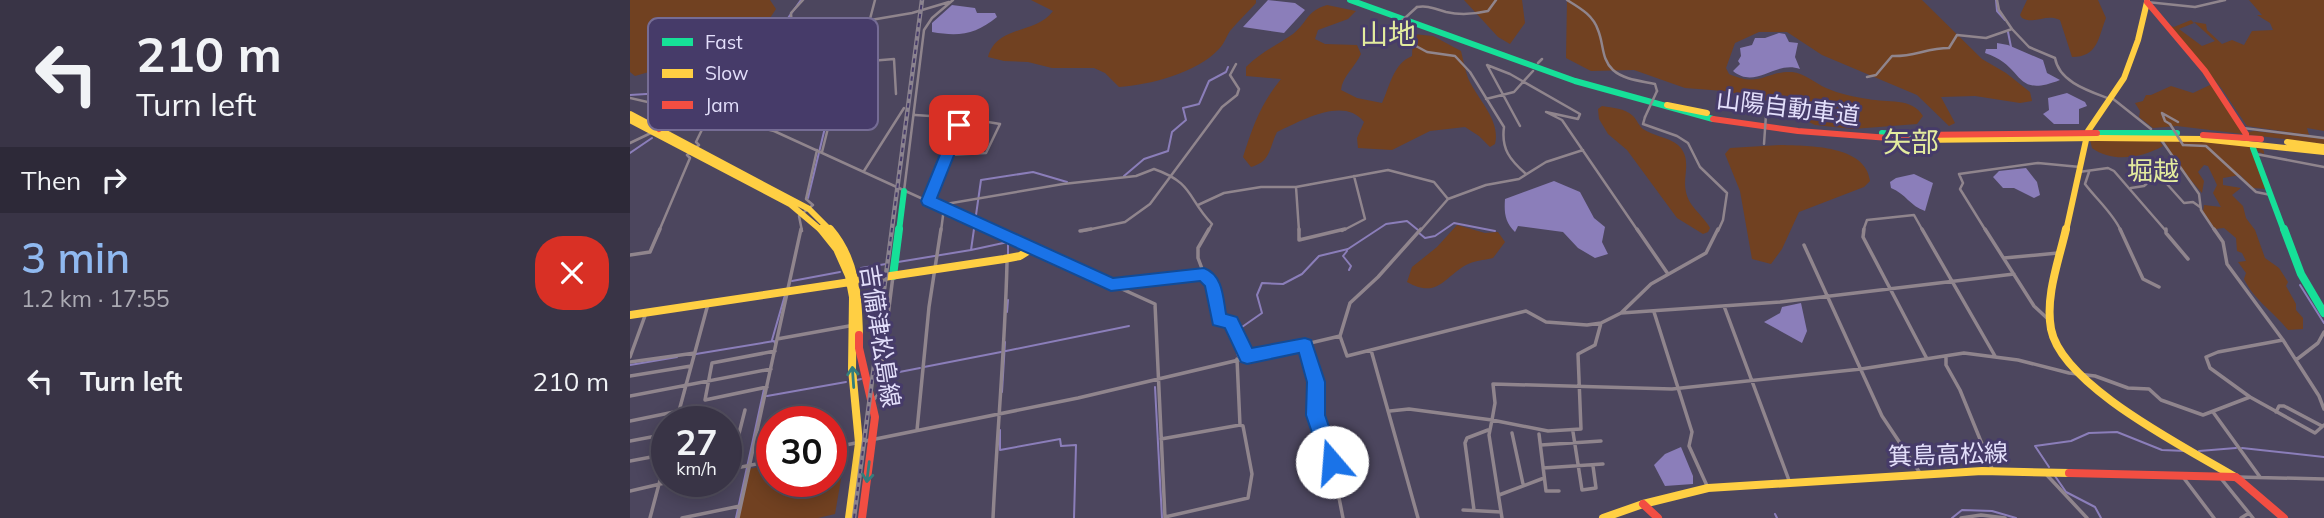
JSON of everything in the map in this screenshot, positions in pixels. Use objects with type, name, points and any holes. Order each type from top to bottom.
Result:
[{"type":"main road","name":"山陽自動車道","points":[[1350,0],[1564,80],[1680,113],[1799,132],[1914,137],[2097,135],[2202,139],[2324,150]]},
{"type":"main road","name":"山陽自動車道","points":[[1362,0],[1557,72],[1658,102],[1775,125],[1914,137]]},
{"type":"main road","points":[[2146,1],[2146,11],[2133,56],[2112,99],[2090,124],[2060,253],[2049,307],[2049,320],[2057,345],[2080,375],[2108,398],[2236,477],[2284,518]]},
{"type":"main road","points":[[2146,1],[2212,81],[2244,131]]},
{"type":"main road","points":[[2146,11],[2156,13]]},
{"type":"main road","name":"吉備津松島線","points":[[630,114],[648,126]]},
{"type":"main road","name":"吉備津松島線","points":[[630,120],[648,128]]},
{"type":"main road","name":"吉備津松島線","points":[[656,131],[806,211],[837,249],[853,281],[859,348],[875,417],[863,518]]},
{"type":"main road","points":[[2254,151],[2294,264],[2324,313]]},
{"type":"main road","points":[[893,276],[904,191]]},
{"type":"main road","points":[[630,315],[1004,259],[1020,256],[1031,249]]},
{"type":"main road","name":"吉備津松島線","points":[[849,518],[859,443],[852,369],[853,281]]},
{"type":"main road","name":"箕島高松線","points":[[1603,518],[1708,488],[1921,474],[1993,471],[2236,477]]},
{"type":"main road","points":[[1643,505],[1658,518]]},
{"type":"street","points":[[792,18],[791,13],[803,0]]},
{"type":"street","points":[[870,18],[875,0]]},
{"type":"street","points":[[1496,0],[1488,11],[1480,13],[1448,13],[1426,4],[1417,7],[1395,27],[1394,34],[1427,52],[1455,56],[1470,72],[1504,127],[1502,140],[1510,160],[1526,174]]},
{"type":"street","points":[[1567,0],[1585,9],[1595,20],[1611,67],[1623,75],[1655,84],[1657,91],[1643,124],[1677,136],[1688,143],[1700,167],[1727,193],[1723,220],[1706,253],[1651,284],[1621,313],[1601,323],[1546,322],[1527,311],[1347,356],[1340,336],[1350,303],[1448,199],[1486,185],[1520,179],[1546,162],[1583,150]]},
{"type":"street","points":[[1997,0],[2000,13],[2029,47],[2055,58],[2058,61],[2057,69],[2062,74],[2087,90],[2112,99],[2151,129]]},
{"type":"street","points":[[2146,1],[2195,7],[2225,0]]},
{"type":"street","points":[[877,18],[912,13],[952,1]]},
{"type":"street","points":[[904,191],[924,30],[932,18],[952,1]]},
{"type":"street","points":[[1867,77],[1876,75],[1892,56],[1908,57],[1928,48],[1949,48],[1957,34],[1974,39],[1994,36],[2011,29]]},
{"type":"street","points":[[878,60],[894,58],[896,94]]},
{"type":"street","points":[[1538,63],[1542,59]]},
{"type":"street","points":[[1080,231],[1125,222],[1150,204],[1222,107],[1237,95],[1239,89],[1230,75],[1236,64]]},
{"type":"street","points":[[1520,126],[1487,65],[1524,82],[1580,114],[1578,119],[1546,112],[1562,120],[1668,274]]},
{"type":"street","points":[[1486,99],[1514,92],[1532,71]]},
{"type":"street","points":[[630,98],[648,102]]},
{"type":"street","points":[[864,171],[904,108]]},
{"type":"street","points":[[2178,122],[2162,113],[2183,145],[2206,146],[2256,192],[2271,195]]},
{"type":"street","points":[[915,115],[961,118],[928,201]]},
{"type":"street","points":[[1765,144],[1766,115]]},
{"type":"street","points":[[947,155],[986,153],[1000,124],[988,122],[959,125]]},
{"type":"street","points":[[630,255],[650,252],[690,158],[687,155],[699,145],[696,142],[702,130]]},
{"type":"street","points":[[770,130],[1155,304],[1165,518],[1248,498],[1251,466],[1243,426],[1240,425],[1237,359]]},
{"type":"street","points":[[738,518],[747,466],[801,228],[799,216],[813,205],[806,200],[826,130]]},
{"type":"street","points":[[630,143],[656,131]]},
{"type":"street","points":[[2244,131],[2324,138]]},
{"type":"street","points":[[2162,141],[2199,194],[2200,207]]},
{"type":"street","points":[[2254,151],[2324,167]]},
{"type":"street","points":[[2049,320],[2034,306],[1960,189],[1963,183],[1959,174],[2038,163],[2090,172],[2111,168],[2131,188],[2188,259]]},
{"type":"street","points":[[2164,168],[2155,169],[2184,203],[2193,202],[2200,207],[2223,242],[2227,264],[2283,340],[2319,396],[2324,409]]},
{"type":"street","points":[[937,205],[1063,184],[1136,176],[1154,169],[1172,176],[1191,191],[1213,226],[1198,248],[1198,258],[1204,274],[1213,284],[1219,320],[1231,322],[1247,356]]},
{"type":"street","points":[[1198,205],[1224,193],[1261,187],[1296,187],[1380,171],[1397,171],[1434,182],[1448,199]]},
{"type":"street","points":[[2090,172],[2085,184],[2104,209],[2114,216],[2143,279],[2159,287]]},
{"type":"street","points":[[2131,188],[2144,186],[2158,174]]},
{"type":"street","points":[[1296,187],[1299,240],[1339,232],[1365,219],[1354,176]]},
{"type":"street","points":[[917,430],[934,270],[944,208]]},
{"type":"street","points":[[1926,357],[1863,237],[1864,221],[1913,215],[1995,356]]},
{"type":"street","points":[[1804,245],[1882,416],[1921,474]]},
{"type":"street","points":[[2004,258],[2060,253]]},
{"type":"street","points":[[993,518],[1005,356],[1007,263],[1004,259]]},
{"type":"street","points":[[1111,284],[1204,274]]},
{"type":"street","points":[[1621,313],[1827,297],[2014,274]]},
{"type":"street","points":[[873,400],[878,396],[893,276]]},
{"type":"street","points":[[680,406],[708,304]]},
{"type":"street","points":[[1724,306],[1790,483]]},
{"type":"street","points":[[630,357],[647,312]]},
{"type":"street","points":[[1654,312],[1692,432],[1690,449],[1708,488]]},
{"type":"street","points":[[1390,411],[1409,409],[1518,423],[1538,429],[1573,432],[1581,429],[1578,354],[1595,345],[1601,323]]},
{"type":"street","points":[[777,339],[849,326]]},
{"type":"street","points":[[2296,360],[2318,343],[2324,332]]},
{"type":"street","points":[[847,445],[1158,379],[1340,336]]},
{"type":"street","points":[[2276,412],[2279,405],[2284,406],[2323,425],[2315,433],[2276,412],[2250,397],[2210,368],[2206,357],[2218,352],[2283,340]]},
{"type":"street","points":[[1305,345],[1316,382],[1315,415],[1332,462],[1343,518]]},
{"type":"street","points":[[1371,349],[1418,518]]},
{"type":"street","points":[[765,388],[705,400],[712,363],[774,351]]},
{"type":"street","points":[[630,362],[695,354]]},
{"type":"street","points":[[1502,518],[1488,429],[1495,403],[1493,384],[1677,388],[1861,369],[1947,354],[1995,356],[2095,376],[2128,388],[2149,389],[2161,400],[2203,415],[2250,397]]},
{"type":"street","points":[[1947,354],[1946,365],[1961,390],[1993,471]]},
{"type":"street","points":[[630,376],[691,366]]},
{"type":"street","points":[[630,396],[769,369]]},
{"type":"street","points":[[742,421],[745,410]]},
{"type":"street","points":[[2213,412],[2260,477]]},
{"type":"street","points":[[630,421],[651,417]]},
{"type":"street","points":[[1161,439],[1240,425]]},
{"type":"street","points":[[1474,510],[1465,443],[1467,438],[1488,429]]},
{"type":"street","points":[[1573,432],[1582,490],[1596,488],[1593,466]]},
{"type":"street","points":[[1513,433],[1523,484]]},
{"type":"street","points":[[1539,434],[1546,492],[1559,491]]},
{"type":"street","points":[[630,441],[651,437]]},
{"type":"street","points":[[1540,445],[1601,442]]},
{"type":"street","points":[[630,461],[651,457]]},
{"type":"street","points":[[742,467],[756,464]]},
{"type":"street","points":[[1543,468],[1603,464]]},
{"type":"street","points":[[2044,472],[2087,518]]},
{"type":"street","points":[[2182,475],[2214,518]]},
{"type":"street","points":[[2218,475],[2253,518]]},
{"type":"street","points":[[2236,477],[2324,479]]},
{"type":"street","points":[[1498,495],[1511,494],[1523,484],[1544,478]]},
{"type":"street","points":[[630,491],[651,486]]},
{"type":"street","points":[[650,518],[655,497]]},
{"type":"street","points":[[682,518],[739,507]]},
{"type":"street","points":[[1463,510],[1501,512]]},
{"type":"street","points":[[2241,518],[2249,513]]},
{"type":"street","points":[[1961,518],[2005,518]]},
{"type":"shaded area","points":[[630,0],[770,0],[776,9],[770,18],[648,18],[648,72],[635,76],[630,72]]},
{"type":"shaded area","points":[[1031,0],[1256,0],[1256,3],[1230,31],[1219,49],[1198,65],[1144,84],[1119,87],[1105,73],[1094,68],[1052,68],[988,57],[1000,39],[1037,24],[1053,11]]},
{"type":"shaded area","points":[[1268,0],[1295,3],[1305,10],[1284,33],[1243,27]]},
{"type":"shaded area","points":[[1464,0],[1522,0],[1525,23],[1510,44],[1498,37]]},
{"type":"shaded area","points":[[1567,0],[1922,0],[1982,59],[2030,92],[2032,101],[2020,103],[1975,96],[1941,97],[1955,123],[1949,126],[1917,95],[1822,55],[1787,32],[1759,32],[1735,43],[1726,68],[1729,74],[1756,79],[1792,72],[1842,94],[1906,103],[1923,116],[1917,124],[1853,129],[1815,125],[1760,98],[1724,91],[1685,88],[1634,70],[1591,71],[1566,58]]},
{"type":"shaded area","points":[[2027,0],[2098,0],[2106,18],[2096,45],[2087,54],[2072,57],[2060,20],[2022,18],[2020,15]]},
{"type":"shaded area","points":[[2249,0],[2324,0],[2324,131],[2307,128],[2309,135],[2247,126],[2222,89],[2168,25],[2174,27],[2191,20],[2194,23],[2179,29],[2202,46],[2215,41],[2194,22],[2206,24],[2207,30],[2222,44],[2232,40],[2244,45],[2252,31],[2273,30],[2270,23],[2257,15],[2262,15]]},
{"type":"shaded area","points":[[952,5],[975,8],[977,13],[995,13],[997,17],[967,33],[932,32],[932,23]]},
{"type":"shaded area","points":[[1327,5],[1356,11],[1348,19],[1318,30],[1315,39],[1325,44],[1357,45],[1361,54],[1341,90],[1357,98],[1382,103],[1396,70],[1412,56],[1413,34],[1433,36],[1461,51],[1468,78],[1495,127],[1495,144],[1490,147],[1465,127],[1430,131],[1392,150],[1358,148],[1357,138],[1364,122],[1356,115],[1334,111],[1310,117],[1277,132],[1266,158],[1251,167],[1243,157],[1250,136],[1258,116],[1281,79],[1246,76],[1246,67],[1298,30],[1315,10]]},
{"type":"shaded area","points":[[1785,34],[1789,42],[1798,43],[1795,57],[1800,69],[1782,68],[1750,77],[1733,71],[1740,64],[1740,48],[1752,45],[1755,38]]},
{"type":"shaded area","points":[[1997,43],[2043,60],[2047,73],[2060,80],[2034,86],[2026,83],[2007,65],[1985,53],[1986,49],[1997,49]]},
{"type":"shaded area","points":[[2212,84],[2243,133],[2254,131],[2324,139],[2324,144],[2177,126],[2153,128],[2139,117],[2140,111],[2135,103],[2143,101],[2146,95],[2171,86],[2193,93]]},
{"type":"shaded area","points":[[2067,93],[2085,102],[2087,106],[2079,109],[2079,124],[2054,124],[2043,114],[2049,110],[2048,98]]},
{"type":"shaded area","points":[[1602,106],[1626,111],[1643,129],[1678,145],[1685,156],[1685,186],[1688,197],[1710,228],[1708,232],[1703,234],[1677,218],[1627,150],[1608,134],[1599,119],[1598,109]]},
{"type":"shaded area","points":[[2090,140],[2199,141],[2259,147],[2264,151],[2264,154],[2250,148],[2267,189],[2253,188],[2240,175],[2223,178],[2223,185],[2241,188],[2232,195],[2243,206],[2265,258],[2279,268],[2288,282],[2286,286],[2296,304],[2296,310],[2303,318],[2303,329],[2288,330],[2253,293],[2244,279],[2246,273],[2238,262],[2246,261],[2242,253],[2237,251],[2236,238],[2224,228],[2215,229],[2203,212],[2204,205],[2221,207],[2213,193],[2217,185],[2208,166],[2204,165],[2198,172],[2204,181],[2202,193],[2182,170],[2164,141],[2160,142],[2163,146],[2146,153],[2118,157],[2100,153],[2092,148]]},
{"type":"shaded area","points":[[1781,145],[1820,147],[1847,154],[1858,160],[1866,169],[1870,181],[1864,187],[1799,212],[1782,249],[1771,264],[1752,259],[1740,191],[1725,154],[1730,148]]},
{"type":"shaded area","points":[[2026,168],[2037,182],[2040,195],[2034,198],[2014,188],[2003,188],[1993,177],[1999,171]]},
{"type":"shaded area","points":[[1914,174],[1933,183],[1925,211],[1891,188],[1890,182],[1896,178]]},
{"type":"shaded area","points":[[1554,181],[1580,192],[1594,218],[1605,227],[1602,242],[1608,254],[1595,258],[1578,248],[1563,232],[1518,226],[1515,232],[1509,225],[1505,199]]},
{"type":"shaded area","points":[[1457,225],[1485,233],[1498,232],[1505,242],[1493,258],[1466,265],[1433,288],[1417,287],[1407,282],[1412,267],[1437,247]]},
{"type":"shaded area","points":[[1801,303],[1807,331],[1802,343],[1764,322],[1780,313],[1782,307]]},
{"type":"shaded area","points":[[1681,447],[1693,476],[1693,484],[1665,486],[1654,465],[1665,454]]},
{"type":"shaded area","points":[[756,468],[756,497],[838,497],[835,514],[818,518],[739,518],[748,469]]},
{"type":"waterway","points":[[788,18],[801,0]]},
{"type":"waterway","points":[[1996,0],[1997,11],[2005,20]]},
{"type":"waterway","points":[[2008,32],[2011,47]]},
{"type":"waterway","points":[[1124,176],[1144,159],[1168,151],[1172,132],[1186,120],[1183,108],[1199,104],[1209,81],[1226,72],[1228,67]]},
{"type":"waterway","points":[[630,95],[648,94]]},
{"type":"waterway","points":[[808,198],[824,130]]},
{"type":"waterway","points":[[630,153],[652,138]]},
{"type":"waterway","points":[[971,250],[981,180],[1033,172],[1067,182]]},
{"type":"waterway","points":[[1238,356],[1232,334],[1262,313],[1257,295],[1262,283],[1283,284],[1302,274],[1319,256],[1348,249],[1386,224],[1407,221],[1418,230]]},
{"type":"waterway","points":[[1419,233],[1425,238],[1435,236],[1454,223],[1495,231]]},
{"type":"waterway","points":[[971,250],[1008,242],[1008,254]]},
{"type":"waterway","points":[[898,262],[971,250]]},
{"type":"waterway","points":[[1347,251],[1343,256],[1351,266],[1349,270]]},
{"type":"waterway","points":[[861,268],[886,264]]},
{"type":"waterway","points":[[792,281],[840,272]]},
{"type":"waterway","points":[[2300,285],[2324,323]]},
{"type":"waterway","points":[[772,340],[785,295]]},
{"type":"waterway","points":[[1007,312],[1008,300]]},
{"type":"waterway","points":[[1006,351],[1129,326]]},
{"type":"waterway","points":[[696,354],[774,341],[775,343]]},
{"type":"waterway","points":[[1002,392],[1005,342]]},
{"type":"waterway","points":[[924,367],[1001,352]]},
{"type":"waterway","points":[[630,365],[677,357]]},
{"type":"waterway","points":[[884,375],[920,368]]},
{"type":"waterway","points":[[857,380],[861,379]]},
{"type":"waterway","points":[[767,396],[846,382]]},
{"type":"waterway","points":[[1155,387],[1162,518]]},
{"type":"waterway","points":[[736,518],[764,389]]},
{"type":"waterway","points":[[1000,430],[1000,450],[1060,439],[1061,446],[1076,445],[1074,518]]},
{"type":"waterway","points":[[2049,467],[2035,446],[2071,441],[2089,433],[2117,432],[2162,450],[2186,451]]},
{"type":"waterway","points":[[2199,451],[2236,448]]},
{"type":"waterway","points":[[2242,448],[2324,457]]},
{"type":"waterway","points":[[2055,476],[2066,492],[2095,507],[2101,518]]},
{"type":"waterway","points":[[1952,518],[1962,510],[1992,511],[2016,518]]},
{"type":"waterway","points":[[1775,514],[1777,518]]},
{"type":"railway","points":[[854,518],[922,0]]},
{"type":"traffic: fast","points":[[1350,0],[1620,96],[1713,119]]},
{"type":"traffic: fast","points":[[1882,133],[1914,135]]},
{"type":"traffic: fast","points":[[2097,133],[2177,133]]},
{"type":"traffic: fast","points":[[2253,148],[2301,274],[2324,313]]},
{"type":"traffic: fast","points":[[893,276],[904,191]]},
{"type":"traffic: slow","points":[[2147,2],[2138,40],[2124,78],[2088,131],[2050,301],[2051,328],[2056,343],[2068,362],[2110,399],[2235,477]]},
{"type":"traffic: slow","points":[[1667,105],[1707,113]]},
{"type":"traffic: slow","points":[[630,114],[648,124]]},
{"type":"traffic: slow","points":[[630,120],[648,129]]},
{"type":"traffic: slow","points":[[649,130],[790,204],[817,224],[837,249],[849,276],[853,297],[852,369],[859,443],[849,518]]},
{"type":"traffic: slow","points":[[660,130],[809,209],[824,223],[836,237],[851,265],[857,297],[859,335]]},
{"type":"traffic: slow","points":[[2097,138],[2202,139],[2324,152]]},
{"type":"traffic: slow","points":[[1915,140],[2097,138]]},
{"type":"traffic: slow","points":[[2287,142],[2324,147]]},
{"type":"traffic: slow","points":[[630,315],[1004,259],[1020,256],[1031,249]]},
{"type":"traffic: slow","points":[[1603,518],[1643,504],[1708,488],[1982,471],[2069,473]]},
{"type":"traffic: jam","points":[[2147,2],[2205,71],[2246,134]]},
{"type":"traffic: jam","points":[[1713,119],[1798,131],[1915,140]]},
{"type":"traffic: jam","points":[[1914,135],[2097,133]]},
{"type":"traffic: jam","points":[[2203,135],[2261,139]]},
{"type":"traffic: jam","points":[[859,335],[859,348],[875,417],[862,518]]},
{"type":"traffic: jam","points":[[2069,473],[2236,477],[2284,518]]},
{"type":"traffic: jam","points":[[1643,504],[1658,518]]},
{"type":"district","name":"山地","points":[[1388,34]]},
{"type":"district","name":"矢部","points":[[1911,142]]},
{"type":"district","name":"堀越","points":[[2153,171]]},
{"type":"route","points":[[959,125],[928,201],[1111,284],[1204,274],[1213,284],[1219,320],[1231,322],[1247,356],[1305,345],[1316,382],[1315,415],[1332,462]]}]
